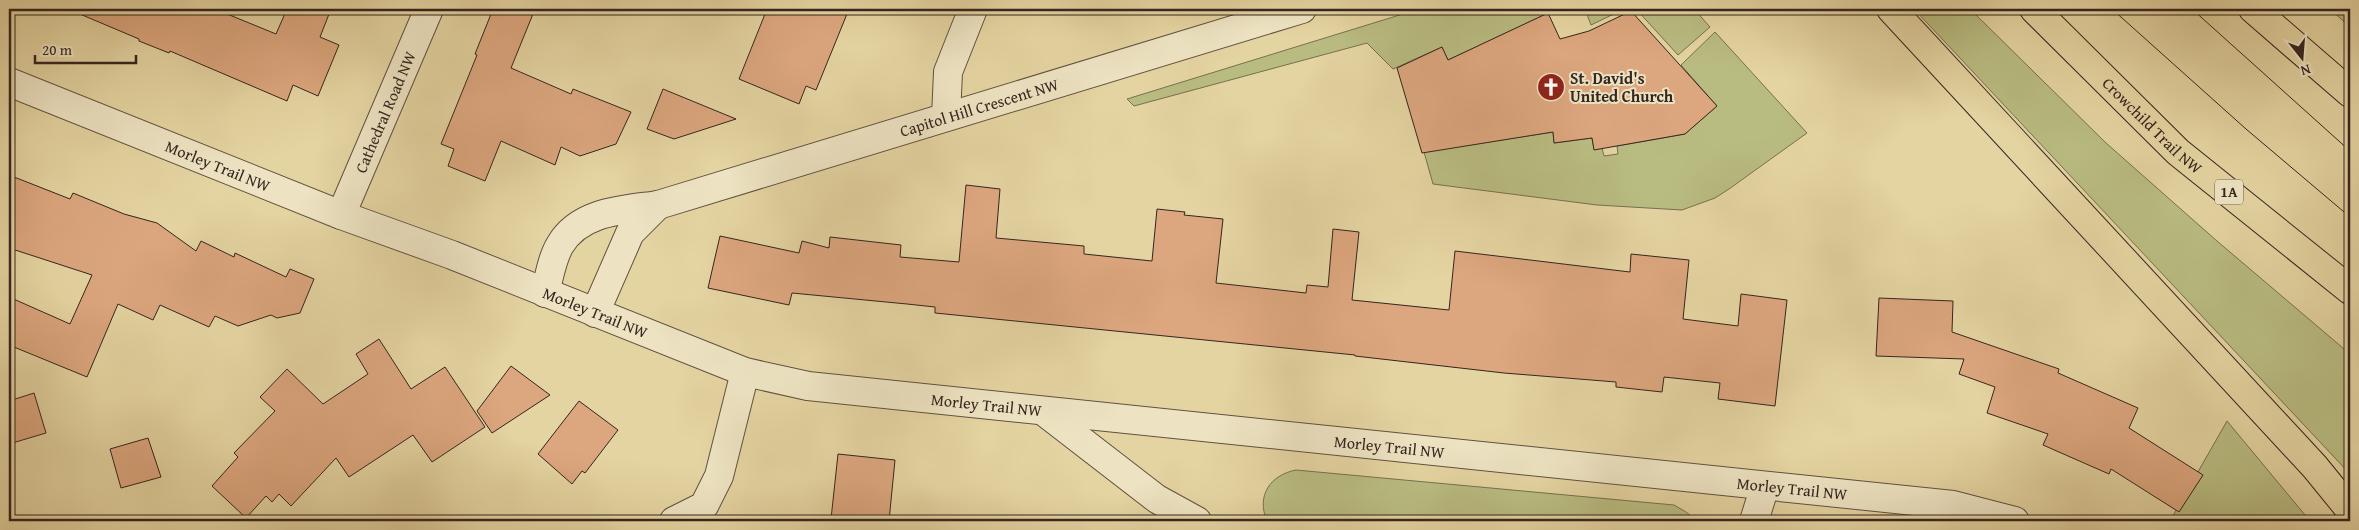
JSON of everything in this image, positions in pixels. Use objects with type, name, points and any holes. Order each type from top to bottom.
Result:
[{"type":"highway","points":[[1891,9],[2301,452],[2350,510]]},
{"type":"highway","name":"Crowchild Trail NW","points":[[2034,9],[2178,152],[2350,290]]},
{"type":"highway","points":[[2253,9],[2350,93]]},
{"type":"street","name":"Cathedral Road NW","points":[[341,215],[429,9]]},
{"type":"street","points":[[946,118],[948,72],[973,9]]},
{"type":"street","name":"Capitol Hill Crescent NW","points":[[545,293],[560,245],[579,224],[601,214],[658,205],[1302,9]]},
{"type":"street","name":"Morley Trail NW","points":[[9,82],[341,215],[452,254],[745,372],[808,386],[1953,505],[2015,521]]},
{"type":"street","name":"Capitol Hill Crescent NW","points":[[595,313],[630,233],[658,205]]},
{"type":"street","points":[[674,521],[704,506],[719,476],[745,372]]},
{"type":"street","points":[[1043,411],[1156,499],[1197,521]]},
{"type":"street","points":[[1754,521],[1765,486]]},
{"type":"green space","points":[[1419,9],[1542,9],[1544,15],[1448,60],[1442,47],[1393,69],[1367,43],[1134,106],[1127,99]]},
{"type":"green space","points":[[1585,9],[1624,9],[1591,25]]},
{"type":"green space","points":[[1636,9],[1694,9],[1710,27],[1678,55]]},
{"type":"green space","points":[[1914,9],[1970,9],[2106,143],[2217,241],[2350,354],[2350,474]]},
{"type":"green space","points":[[2330,9],[2350,9],[2350,27]]},
{"type":"green space","points":[[1715,32],[1807,133],[1715,198],[1682,210],[1597,205],[1433,184],[1424,152],[1553,132],[1554,143],[1592,138],[1594,149],[1602,148],[1604,156],[1618,154],[1617,146],[1685,134],[1717,106],[1681,65]]},
{"type":"green space","points":[[2227,421],[2310,521],[2170,521]]},
{"type":"green space","points":[[1296,470],[1674,505],[1697,521],[1267,521],[1264,512],[1264,495],[1272,482]]},
{"type":"building","points":[[68,9],[215,9],[276,34],[287,9],[331,9],[320,37],[339,45],[318,96],[293,85],[287,101],[170,51],[169,53],[139,41],[139,39]]},
{"type":"building","points":[[493,9],[535,9],[511,68],[571,94],[573,89],[631,112],[616,144],[580,156],[561,147],[555,165],[501,141],[485,181],[448,166],[454,149],[441,144],[477,55],[475,54]]},
{"type":"building","points":[[767,9],[849,9],[816,90],[806,86],[799,104],[739,79]]},
{"type":"building","name":"St. David's United Church","points":[[1631,11],[1717,106],[1685,134],[1594,150],[1592,138],[1554,143],[1553,132],[1422,153],[1397,68],[1442,47],[1448,60],[1548,13],[1560,39],[1589,31]]},
{"type":"building","points":[[663,89],[736,119],[674,139],[647,129]]},
{"type":"building","points":[[9,175],[70,199],[73,193],[124,214],[157,223],[196,251],[201,241],[234,257],[235,253],[286,277],[290,269],[314,279],[300,313],[277,318],[271,315],[238,326],[215,316],[209,327],[160,305],[153,320],[118,304],[87,377],[9,345],[9,297],[70,324],[92,275],[9,248]]},
{"type":"building","points":[[966,185],[1000,189],[996,238],[1084,246],[1084,254],[1152,261],[1157,209],[1185,212],[1184,215],[1223,219],[1216,283],[1306,293],[1307,285],[1328,287],[1333,229],[1359,232],[1352,300],[1449,310],[1455,251],[1630,272],[1631,254],[1689,260],[1683,319],[1738,326],[1741,294],[1787,300],[1775,406],[1718,399],[1720,383],[1664,377],[1662,392],[1616,387],[1616,382],[1504,373],[1355,355],[935,313],[935,307],[907,304],[792,293],[789,305],[708,288],[720,236],[799,253],[802,241],[829,248],[830,237],[901,245],[900,257],[959,262]]},
{"type":"building","points":[[1879,298],[1953,301],[1952,332],[2059,369],[2058,373],[2138,408],[2129,428],[2203,475],[2179,512],[2111,469],[2109,474],[2043,445],[2048,434],[1987,413],[1995,387],[1959,374],[1964,359],[1876,356]]},
{"type":"building","points":[[379,339],[411,389],[445,367],[485,427],[432,462],[413,435],[349,477],[336,458],[291,506],[279,494],[272,502],[266,496],[246,518],[212,486],[238,457],[234,453],[275,411],[260,397],[287,369],[323,404],[368,374],[356,354]]},
{"type":"building","points":[[511,366],[550,395],[492,433],[477,411]]},
{"type":"building","points":[[34,393],[46,433],[9,444],[9,401]]},
{"type":"building","points":[[579,401],[618,430],[585,473],[582,471],[572,484],[538,454]]},
{"type":"building","points":[[148,438],[161,477],[121,488],[110,449]]},
{"type":"building","points":[[838,454],[895,460],[889,521],[831,519]]},
{"type":"tram line","points":[[2112,9],[2246,129],[2350,217]]},
{"type":"tram line","points":[[2192,9],[2350,151]]},
{"type":"place","name":"St. David's United Church","points":[[1551,87]]}]
